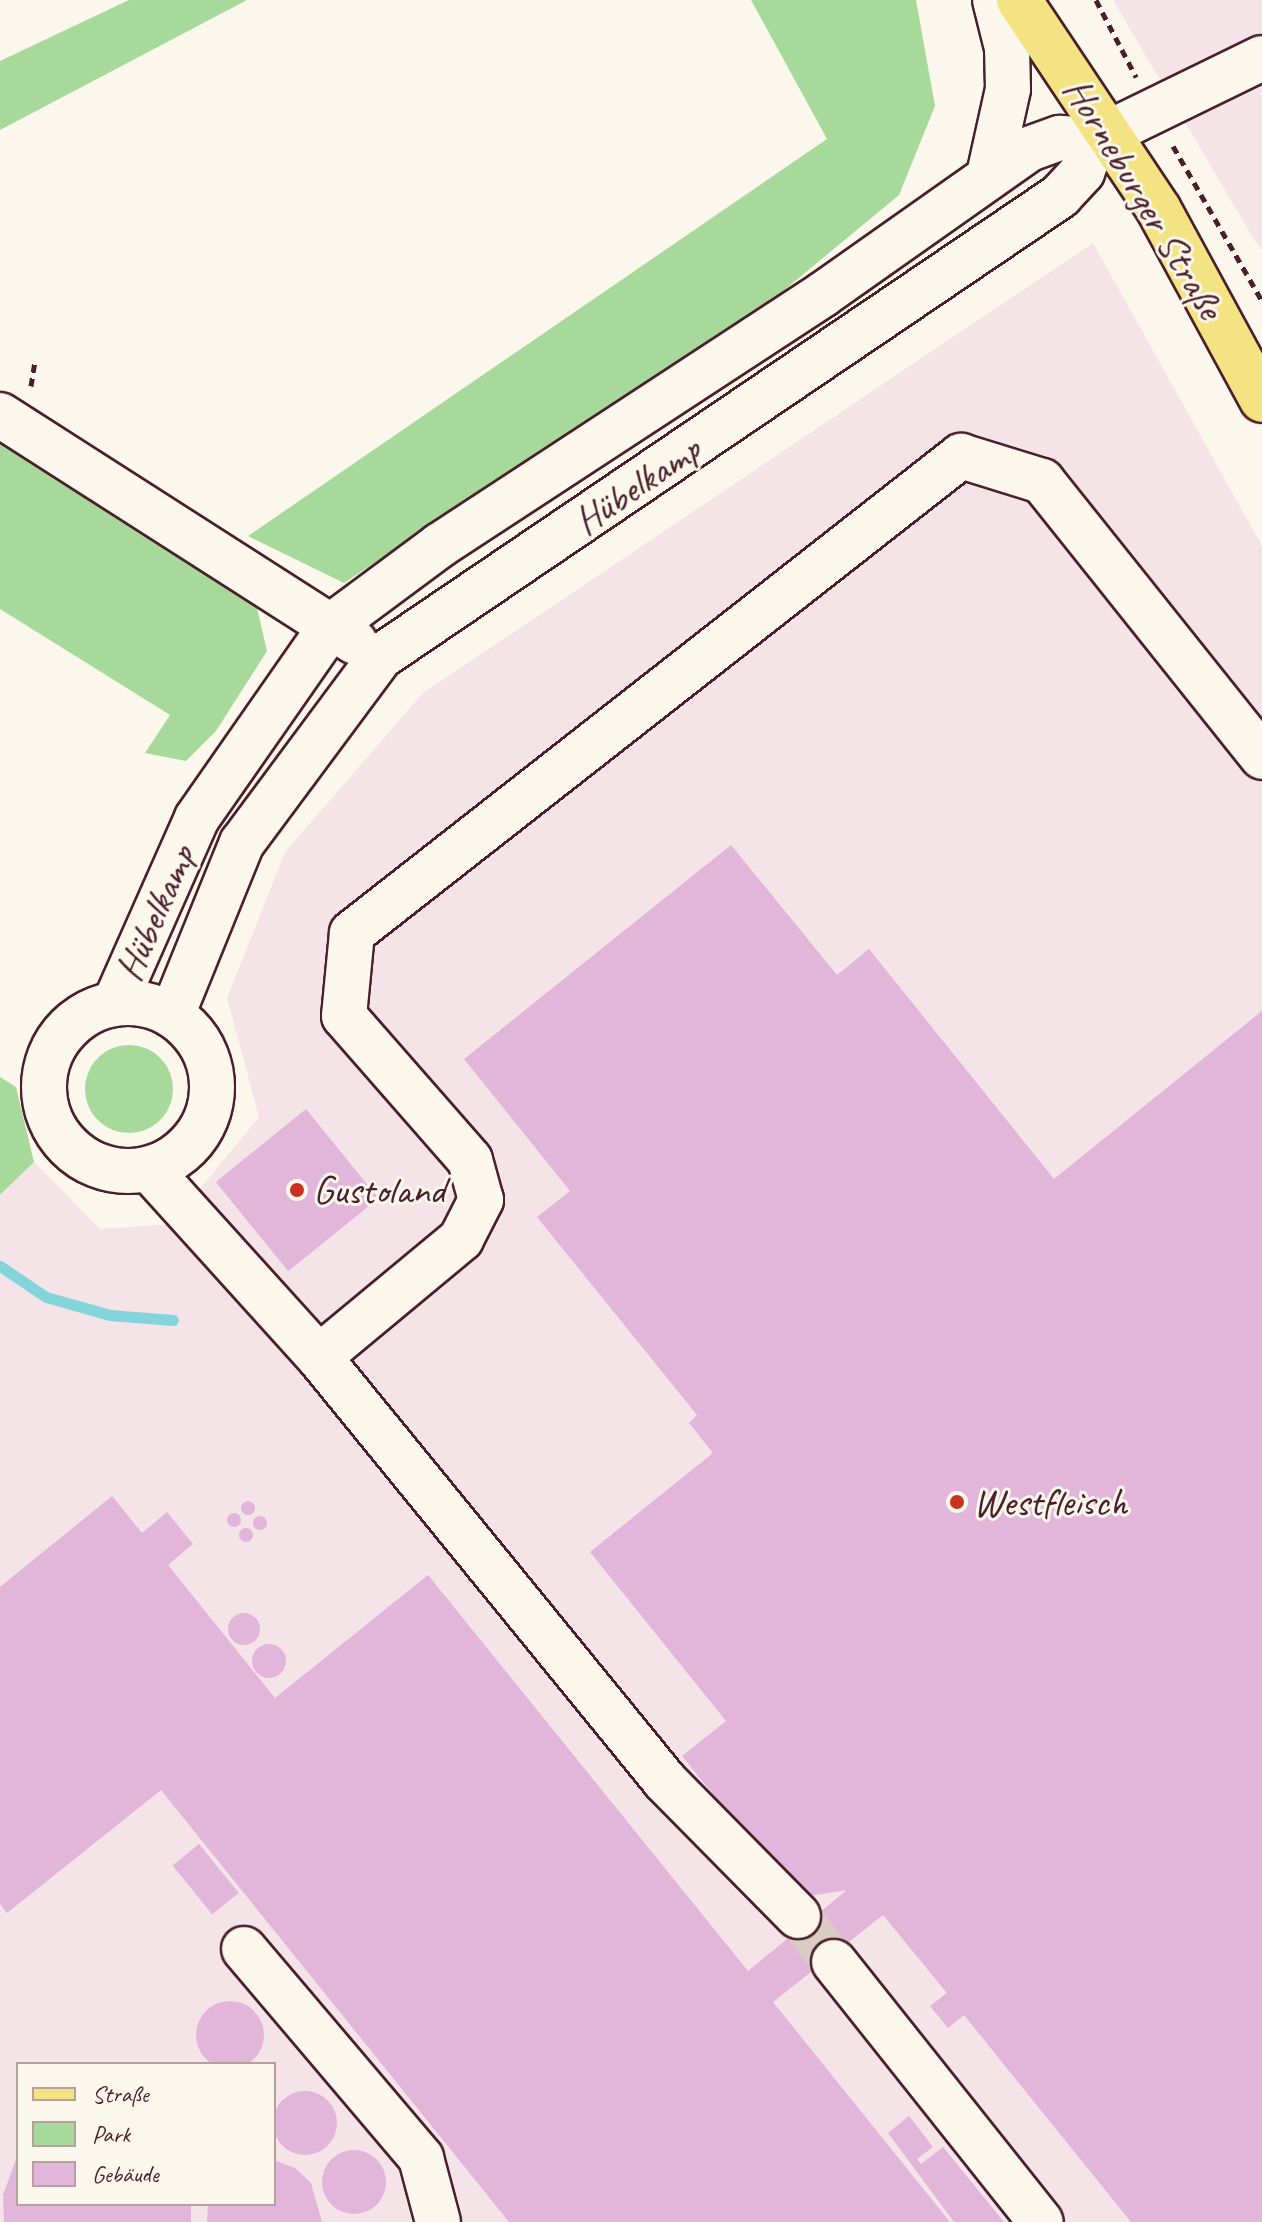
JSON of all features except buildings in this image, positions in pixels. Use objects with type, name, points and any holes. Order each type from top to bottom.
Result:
[{"type":"main road","name":"Horneburger Straße","points":[[1019,0],[1101,136],[1159,210],[1262,400]]},
{"type":"street","points":[[989,175],[1008,89],[1007,48],[995,0]]},
{"type":"street","points":[[1101,136],[1151,109],[1262,58]]},
{"type":"street","name":"Hübelkamp","points":[[1101,136],[1082,172],[1060,196],[380,657],[242,843],[172,1015],[204,1051],[212,1100],[191,1144],[149,1169],[103,1168],[82,1159],[52,1125],[45,1103],[48,1058],[64,1032],[87,1013],[115,1003],[197,818],[331,626],[440,545],[822,295],[1029,149],[1060,138],[1101,136]]},
{"type":"street","points":[[0,415],[380,657]]},
{"type":"street","points":[[319,1357],[461,1239],[481,1200],[470,1160],[344,1016],[352,933],[961,456],[1042,481],[1262,757]]},
{"type":"street","points":[[197,818],[242,843]]},
{"type":"street","points":[[115,1003],[146,1005],[172,1015]]},
{"type":"street","points":[[149,1169],[319,1357],[665,1781],[798,1916]]},
{"type":"street","points":[[244,1949],[421,2158],[438,2222]]},
{"type":"street","points":[[834,1962],[1041,2222]]},
{"type":"path","points":[[1096,0],[1151,109],[1262,301]]},
{"type":"shaded area","points":[[1113,0],[1262,0],[1262,251],[1252,236]]},
{"type":"shaded area","points":[[1093,243],[1262,546],[1262,2222],[0,2222],[0,1195],[34,1162],[100,1229],[171,1224],[259,1117],[227,998],[285,852],[423,693]]},
{"type":"green space","points":[[129,0],[247,0],[0,130],[0,61]]},
{"type":"green space","points":[[751,0],[916,0],[935,106],[899,195],[771,301],[344,583],[248,536],[827,139]]},
{"type":"green space","points":[[0,435],[256,604],[267,651],[216,731],[186,761],[145,753],[170,715],[0,609]]},
{"type":"green space","points":[[120,1045],[138,1045],[154,1052],[166,1064],[173,1080],[173,1098],[166,1114],[154,1126],[138,1133],[120,1133],[104,1126],[92,1114],[85,1098],[85,1080],[92,1064],[104,1052]]},
{"type":"green space","points":[[0,1077],[16,1087],[34,1162],[0,1195]]},
{"type":"waterway","points":[[0,1266],[46,1297],[110,1315],[173,1320]]},
{"type":"tunnel","points":[[798,1916],[834,1962]]},
{"type":"place","name":"Gustoland","points":[[297,1190]]},
{"type":"place","name":"Westfleisch","points":[[957,1502]]}]
